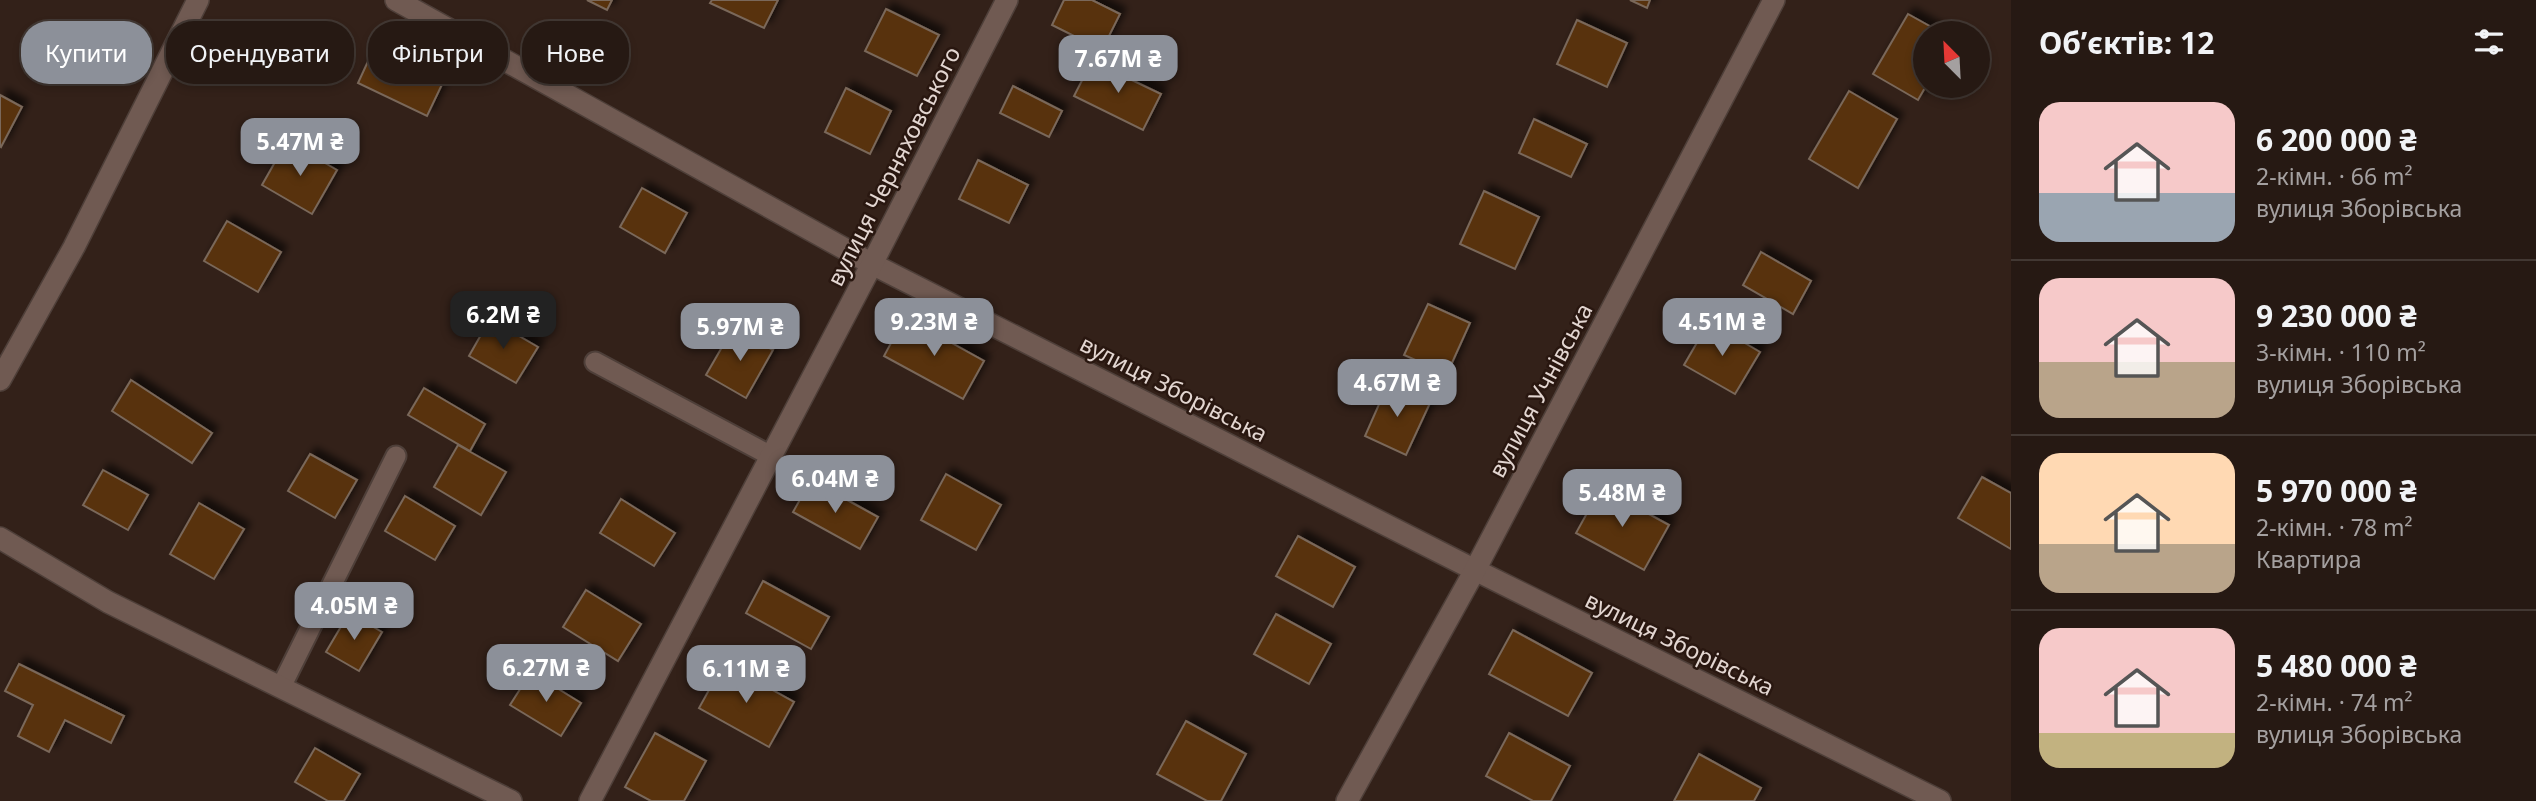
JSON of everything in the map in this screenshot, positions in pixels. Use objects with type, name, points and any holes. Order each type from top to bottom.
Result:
[{"type":"street","points":[[0,380],[74,247],[198,0]]},
{"type":"street","name":"вулиця Зборівська","points":[[396,0],[872,264],[1475,570],[1940,801]]},
{"type":"street","name":"вулиця Черняховського","points":[[590,801],[872,264],[1007,0]]},
{"type":"street","name":"вулиця Учнівська","points":[[1347,801],[1475,570],[1774,0]]},
{"type":"street","points":[[0,538],[108,602],[511,801]]},
{"type":"lane","points":[[595,362],[771,456]]},
{"type":"lane","points":[[281,687],[396,456]]},
{"type":"building","points":[[587,0],[612,0],[607,10]]},
{"type":"building","points":[[712,0],[778,0],[764,28],[710,3]]},
{"type":"building","points":[[1064,0],[1092,0],[1120,14],[1102,50],[1052,25]]},
{"type":"building","points":[[1630,0],[1650,0],[1647,8]]},
{"type":"building","points":[[886,9],[939,35],[917,76],[865,51]]},
{"type":"building","points":[[1908,14],[1921,21],[1913,21],[1913,97],[1873,74]]},
{"type":"building","points":[[1577,20],[1627,43],[1607,87],[1557,64]]},
{"type":"building","points":[[368,61],[368,84],[442,84],[427,116],[358,83]]},
{"type":"building","points":[[1092,61],[1161,94],[1143,130],[1074,96]]},
{"type":"building","points":[[1013,86],[1062,111],[1049,137],[1000,113]]},
{"type":"building","points":[[846,88],[891,111],[870,154],[825,132]]},
{"type":"building","points":[[1849,91],[1897,119],[1858,188],[1809,159]]},
{"type":"building","points":[[0,95],[22,107],[1,147],[0,146]]},
{"type":"building","points":[[1534,119],[1587,144],[1571,177],[1519,153]]},
{"type":"building","points":[[287,141],[337,170],[312,214],[262,185]]},
{"type":"building","points":[[978,160],[1028,185],[1009,223],[959,199]]},
{"type":"building","points":[[642,188],[687,213],[665,253],[620,227]]},
{"type":"building","points":[[1484,191],[1539,217],[1515,269],[1460,244]]},
{"type":"building","points":[[227,221],[281,252],[258,292],[204,261]]},
{"type":"building","points":[[1761,252],[1811,281],[1793,314],[1743,285]]},
{"type":"building","points":[[1428,304],[1470,323],[1447,374],[1404,355]]},
{"type":"building","points":[[905,317],[984,361],[963,399],[884,356]]},
{"type":"building","points":[[490,319],[538,347],[516,383],[469,356]]},
{"type":"building","points":[[1709,322],[1760,352],[1735,394],[1684,365]]},
{"type":"building","points":[[733,328],[773,350],[746,398],[706,375]]},
{"type":"building","points":[[131,380],[212,433],[192,463],[112,411]]},
{"type":"building","points":[[1388,384],[1430,403],[1406,455],[1365,436]]},
{"type":"building","points":[[424,388],[485,424],[470,451],[408,415]]},
{"type":"building","points":[[458,445],[506,472],[481,515],[434,487]]},
{"type":"building","points":[[310,454],[357,480],[335,518],[288,491]]},
{"type":"building","points":[[103,470],[148,495],[128,530],[83,505]]},
{"type":"building","points":[[946,474],[1001,505],[976,550],[921,520]]},
{"type":"building","points":[[1982,477],[2011,493],[2011,549],[1958,518]]},
{"type":"building","points":[[811,480],[878,517],[860,549],[793,512]]},
{"type":"building","points":[[1601,488],[1669,525],[1644,570],[1576,533]]},
{"type":"building","points":[[405,496],[455,526],[435,560],[385,531]]},
{"type":"building","points":[[621,499],[675,533],[654,566],[600,533]]},
{"type":"building","points":[[199,503],[244,529],[214,579],[170,554]]},
{"type":"building","points":[[1298,536],[1355,567],[1333,607],[1276,576]]},
{"type":"building","points":[[763,581],[829,617],[811,649],[746,613]]},
{"type":"building","points":[[586,590],[641,624],[618,661],[563,627]]},
{"type":"building","points":[[349,613],[382,632],[359,671],[326,652]]},
{"type":"building","points":[[1276,614],[1331,644],[1309,684],[1254,654]]},
{"type":"building","points":[[1513,630],[1592,673],[1568,716],[1489,674]]},
{"type":"building","points":[[724,663],[794,702],[769,747],[699,708]]},
{"type":"building","points":[[19,664],[124,716],[111,743],[65,720],[49,752],[18,736],[33,705],[5,691]]},
{"type":"building","points":[[531,672],[581,703],[561,736],[510,705]]},
{"type":"building","points":[[1186,721],[1246,754],[1221,801],[1207,801],[1157,774]]},
{"type":"building","points":[[655,733],[706,761],[684,801],[651,801],[625,787]]},
{"type":"building","points":[[1509,733],[1570,766],[1551,801],[1533,801],[1486,776]]},
{"type":"building","points":[[315,748],[360,774],[344,801],[328,801],[295,782]]},
{"type":"building","points":[[1699,754],[1761,788],[1754,801],[1674,801]]}]
